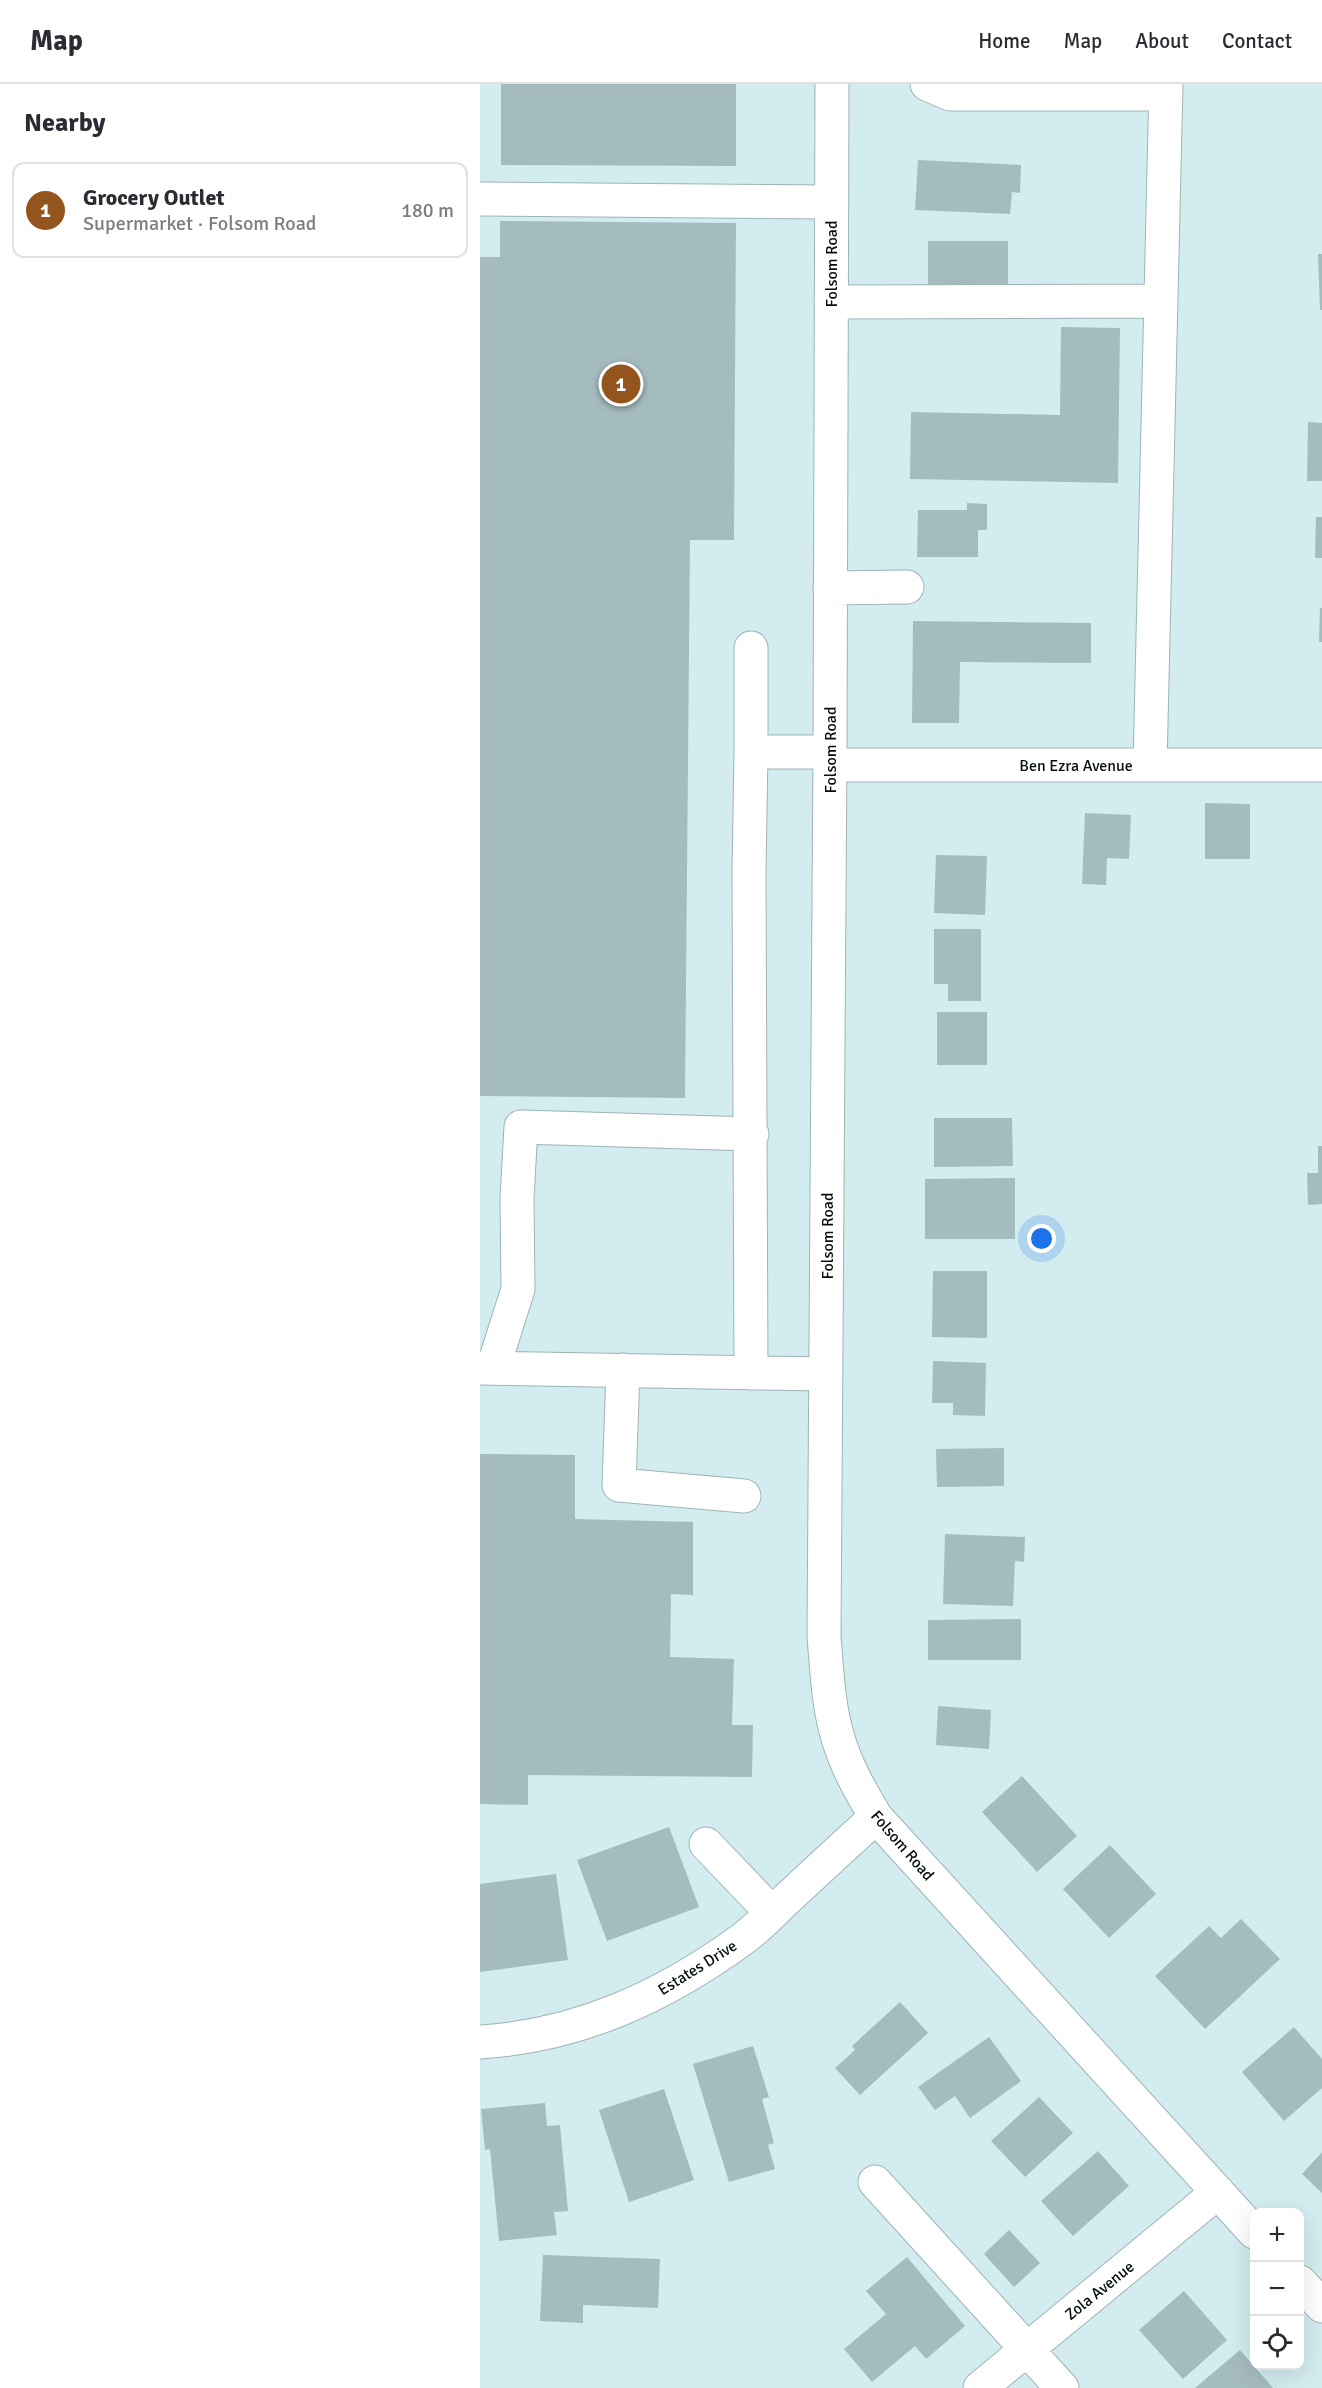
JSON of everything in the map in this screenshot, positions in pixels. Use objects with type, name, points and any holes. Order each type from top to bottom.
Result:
[{"type":"street","name":"Folsom Road","points":[[832,84],[824,1637],[828,1688],[838,1737],[852,1774],[876,1817],[1250,2228]]},
{"type":"street","points":[[927,84],[950,94],[1011,88],[1166,89],[1160,301],[1145,585],[1150,765]]},
{"type":"street","points":[[480,199],[831,202]]},
{"type":"street","points":[[831,302],[1160,301]]},
{"type":"street","points":[[830,588],[906,587]]},
{"type":"street","points":[[751,1372],[752,1134],[749,885],[752,648]]},
{"type":"street","name":"Ben Ezra Avenue","points":[[752,752],[830,759],[1150,765],[1322,765]]},
{"type":"street","points":[[752,1134],[521,1127],[517,1198],[518,1289],[486,1368],[826,1374]]},
{"type":"street","points":[[623,1370],[619,1485],[744,1496]]},
{"type":"street","name":"Estates Drive","points":[[480,2042],[511,2040],[562,2029],[613,2014],[666,1988],[745,1937],[876,1817]]},
{"type":"street","points":[[706,1844],[772,1913]]},
{"type":"street","points":[[875,2182],[1062,2388]]},
{"type":"street","name":"Zola Avenue","points":[[980,2388],[1218,2192]]},
{"type":"street","points":[[1304,2287],[1322,2306]]},
{"type":"building","points":[[501,84],[736,84],[736,166],[501,165]]},
{"type":"building","points":[[918,160],[1021,165],[1020,193],[1012,192],[1010,214],[915,210]]},
{"type":"building","points":[[500,221],[736,223],[734,540],[690,540],[685,1098],[480,1096],[480,257],[500,257]]},
{"type":"building","points":[[928,241],[1008,241],[1008,287],[928,287]]},
{"type":"building","points":[[1318,254],[1322,254],[1322,310],[1320,310]]},
{"type":"building","points":[[1061,327],[1120,328],[1118,483],[910,479],[911,412],[1060,415]]},
{"type":"building","points":[[1308,422],[1322,423],[1322,481],[1307,481]]},
{"type":"building","points":[[967,503],[987,504],[987,530],[978,530],[978,557],[917,557],[918,510],[967,510]]},
{"type":"building","points":[[1316,517],[1322,517],[1322,558],[1315,558]]},
{"type":"building","points":[[1320,608],[1322,608],[1322,642],[1319,642]]},
{"type":"building","points":[[913,621],[1091,623],[1091,663],[960,662],[959,723],[912,723]]},
{"type":"building","points":[[1205,803],[1250,804],[1250,859],[1205,859]]},
{"type":"building","points":[[1085,813],[1131,815],[1129,859],[1107,858],[1106,885],[1082,884]]},
{"type":"building","points":[[936,855],[987,856],[985,915],[934,913]]},
{"type":"building","points":[[934,929],[981,929],[981,1001],[948,1001],[948,984],[934,984]]},
{"type":"building","points":[[937,1012],[987,1012],[987,1065],[937,1065]]},
{"type":"building","points":[[934,1118],[1012,1118],[1013,1166],[934,1167]]},
{"type":"building","points":[[1318,1146],[1322,1146],[1322,1204],[1308,1205],[1307,1173],[1318,1173]]},
{"type":"building","points":[[1015,1178],[1015,1239],[925,1239],[925,1179]]},
{"type":"building","points":[[933,1271],[987,1271],[987,1338],[932,1337]]},
{"type":"building","points":[[933,1361],[986,1363],[985,1416],[953,1415],[953,1403],[932,1403]]},
{"type":"building","points":[[1004,1448],[1004,1486],[937,1487],[936,1449]]},
{"type":"building","points":[[480,1454],[575,1455],[575,1519],[693,1522],[693,1595],[671,1594],[670,1657],[734,1659],[732,1725],[753,1725],[752,1777],[528,1775],[528,1805],[480,1804]]},
{"type":"building","points":[[945,1534],[1025,1537],[1024,1562],[1015,1561],[1013,1606],[943,1604]]},
{"type":"building","points":[[1021,1619],[1021,1660],[928,1660],[928,1620]]},
{"type":"building","points":[[938,1706],[991,1710],[989,1749],[936,1745]]},
{"type":"building","points":[[1022,1776],[1077,1836],[1037,1872],[982,1812]]},
{"type":"building","points":[[669,1827],[699,1907],[607,1941],[577,1860]]},
{"type":"building","points":[[1110,1845],[1156,1894],[1109,1938],[1063,1889]]},
{"type":"building","points":[[556,1874],[568,1960],[480,1972],[480,1884]]},
{"type":"building","points":[[1241,1919],[1280,1959],[1205,2029],[1155,1976],[1209,1926],[1221,1938]]},
{"type":"building","points":[[900,2002],[928,2033],[860,2095],[835,2068],[855,2050],[852,2046]]},
{"type":"building","points":[[1294,2027],[1322,2059],[1322,2088],[1284,2121],[1242,2072]]},
{"type":"building","points":[[989,2037],[1021,2081],[970,2118],[955,2096],[935,2110],[918,2087]]},
{"type":"building","points":[[753,2046],[769,2097],[762,2099],[774,2143],[768,2145],[775,2169],[729,2182],[693,2064]]},
{"type":"building","points":[[664,2089],[694,2180],[629,2202],[599,2110]]},
{"type":"building","points":[[1039,2097],[1073,2133],[1025,2177],[991,2141]]},
{"type":"building","points":[[545,2103],[547,2126],[560,2125],[568,2211],[554,2212],[557,2235],[499,2241],[490,2149],[485,2150],[481,2109]]},
{"type":"building","points":[[1098,2151],[1129,2186],[1073,2236],[1041,2201]]},
{"type":"building","points":[[1322,2152],[1322,2193],[1302,2174]]},
{"type":"building","points":[[1009,2230],[1040,2263],[1014,2287],[984,2254]]},
{"type":"building","points":[[543,2255],[660,2259],[658,2308],[583,2305],[583,2323],[540,2321]]},
{"type":"building","points":[[907,2257],[965,2326],[926,2359],[915,2346],[872,2382],[844,2349],[886,2314],[866,2291]]},
{"type":"building","points":[[1184,2291],[1227,2340],[1183,2379],[1139,2330]]},
{"type":"building","points":[[1240,2350],[1250,2362],[1250,2370],[1257,2370],[1273,2388],[1195,2388]]},
{"type":"place","name":"Grocery Outlet","points":[[621,384]]}]
